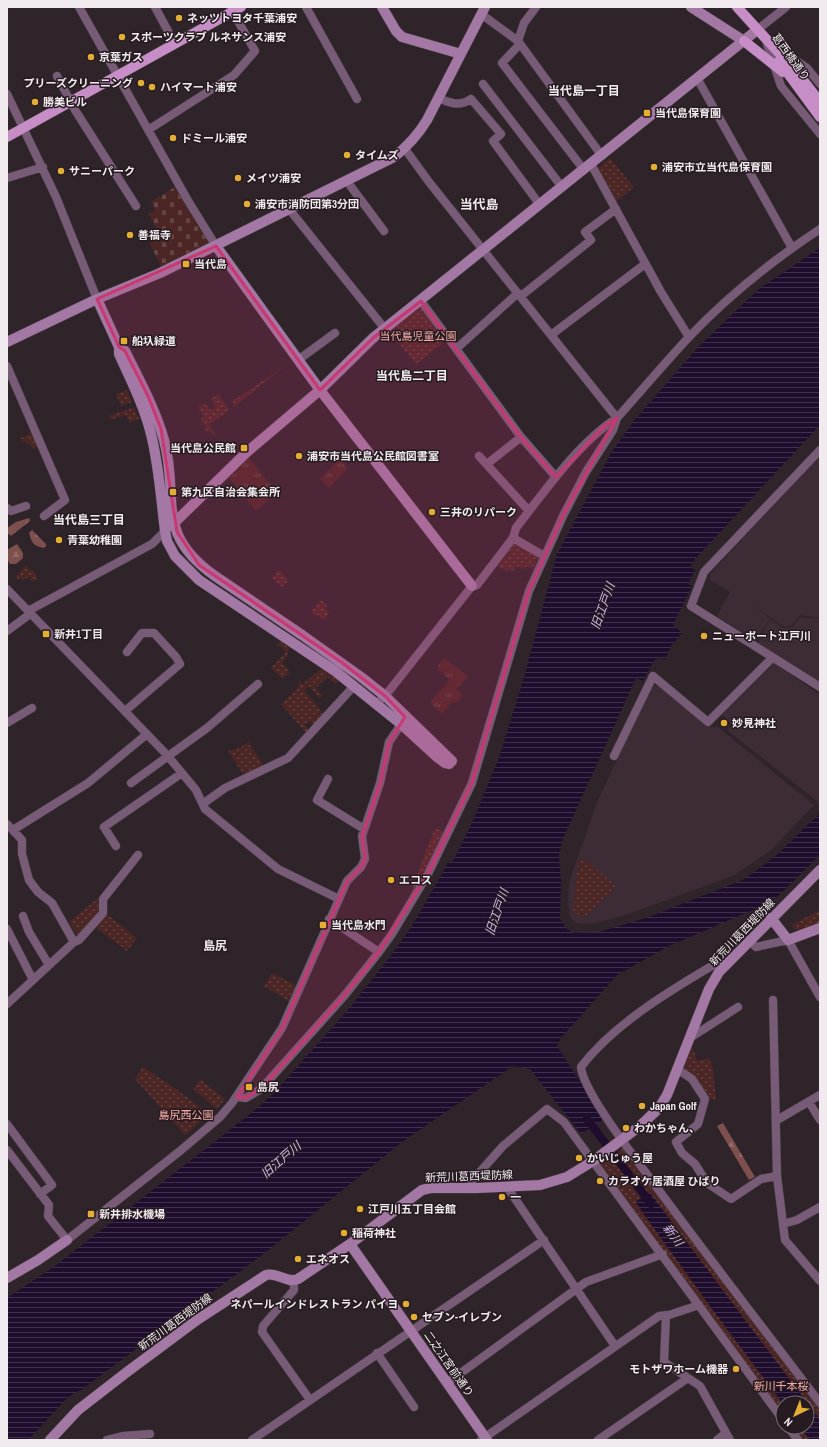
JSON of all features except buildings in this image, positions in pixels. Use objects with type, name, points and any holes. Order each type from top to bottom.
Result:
[{"type":"main road","name":"葛西橋通り","points":[[737,7],[795,77],[820,117]]},
{"type":"main road","points":[[7,137],[175,44],[234,9]]},
{"type":"main road","points":[[744,41],[774,65],[795,77]]},
{"type":"main road","name":"葛西橋通り","points":[[795,77],[820,102]]},
{"type":"street","points":[[79,7],[148,130],[216,246],[320,390],[472,586]]},
{"type":"street","points":[[155,7],[175,44]]},
{"type":"street","points":[[306,7],[357,99]]},
{"type":"street","points":[[382,7],[396,31],[402,37],[461,54]]},
{"type":"street","points":[[536,7],[524,23],[519,42],[502,63],[587,167],[616,209],[645,264],[689,337]]},
{"type":"street","points":[[691,7],[744,41]]},
{"type":"street","points":[[7,631],[29,612],[152,544],[247,452],[320,390],[385,329],[786,7]]},
{"type":"street","points":[[148,130],[234,75],[255,51],[234,9]]},
{"type":"street","points":[[7,342],[97,299],[160,273],[394,157],[406,148],[417,136],[483,10],[519,42],[602,156]]},
{"type":"street","points":[[768,43],[782,86],[820,134]]},
{"type":"street","points":[[768,43],[800,62],[820,84]]},
{"type":"street","points":[[57,76],[70,102],[136,206]]},
{"type":"street","points":[[697,78],[792,248]]},
{"type":"street","points":[[483,84],[562,187]]},
{"type":"street","points":[[7,94],[43,167],[97,299],[119,347],[119,354],[142,406],[151,433],[158,463],[165,532],[167,541],[174,556],[199,580],[335,671],[376,704],[403,721],[449,757],[452,761],[450,764],[445,763],[437,757],[403,721],[385,696],[341,662],[199,565],[183,545],[174,523],[170,503],[167,452],[161,429],[148,396],[125,351],[119,347]]},
{"type":"street","points":[[438,98],[452,104],[464,103],[470,99],[501,134],[493,141],[540,205]]},
{"type":"street","points":[[406,148],[429,182],[617,418]]},
{"type":"street","points":[[7,178],[43,167]]},
{"type":"street","points":[[346,180],[384,231]]},
{"type":"street","points":[[289,209],[385,329]]},
{"type":"street","points":[[456,348],[519,295],[591,240],[585,232],[616,209]]},
{"type":"street","points":[[376,704],[385,696],[472,586],[477,585],[513,538],[516,528],[556,476],[604,426],[617,418],[689,337],[754,278],[792,248],[820,229]]},
{"type":"street","points":[[551,335],[645,264]]},
{"type":"street","points":[[421,301],[521,437],[556,476]]},
{"type":"street","points":[[298,360],[335,333]]},
{"type":"street","points":[[7,366],[65,500],[44,516]]},
{"type":"street","points":[[237,1097],[246,1098],[261,1089],[345,995],[392,934],[428,874],[472,783],[529,591],[544,556],[586,472],[612,430],[617,418]]},
{"type":"street","points":[[487,464],[521,437]]},
{"type":"street","points":[[820,450],[704,572],[691,606],[820,687]]},
{"type":"street","points":[[479,456],[529,511]]},
{"type":"street","points":[[7,508],[11,511],[26,506]]},
{"type":"street","points":[[513,538],[544,556]]},
{"type":"street","points":[[7,589],[167,755],[204,803],[205,809],[278,869],[338,898]]},
{"type":"street","points":[[125,711],[180,664],[176,656],[154,634],[142,633],[127,652]]},
{"type":"street","points":[[614,756],[653,676],[708,722],[772,658]]},
{"type":"street","points":[[131,783],[167,755],[207,728],[258,684]]},
{"type":"street","points":[[204,803],[224,788],[288,758],[354,686]]},
{"type":"street","points":[[7,723],[32,708]]},
{"type":"street","points":[[7,1278],[38,1260],[67,1240],[180,1151],[220,1117],[237,1097],[282,1028],[338,898],[347,881],[361,867],[365,859],[362,836],[380,783],[389,742],[403,721]]},
{"type":"street","points":[[74,942],[52,903],[38,892],[29,880],[22,854],[22,840],[10,827],[88,783],[147,734]]},
{"type":"street","points":[[116,846],[104,827],[182,773]]},
{"type":"street","points":[[328,779],[317,800],[364,829]]},
{"type":"street","points":[[7,1004],[74,942],[79,940],[103,913],[103,899],[138,855]]},
{"type":"street","name":"新荒川葛西堤防線","points":[[50,1440],[85,1405],[196,1320],[254,1281],[270,1274],[294,1281],[350,1244],[422,1190],[431,1188],[469,1189],[540,1185],[568,1177],[595,1160],[640,1126],[659,1108],[677,1069],[709,989],[725,964],[820,870]]},
{"type":"street","points":[[23,916],[29,932],[49,965]]},
{"type":"street","points":[[771,918],[788,940],[820,996]]},
{"type":"street","points":[[329,919],[379,952]]},
{"type":"street","points":[[749,940],[756,946],[788,940],[820,928]]},
{"type":"street","points":[[7,929],[33,980]]},
{"type":"street","points":[[725,964],[718,964],[710,967],[630,1020],[599,1048],[581,1067],[582,1073],[620,1141],[820,1403]]},
{"type":"street","points":[[773,1000],[778,1176],[785,1240],[820,1281]]},
{"type":"street","points":[[690,1038],[738,1007]]},
{"type":"street","points":[[677,1069],[692,1079],[705,1099],[698,1124],[676,1142],[682,1153],[695,1164],[707,1183],[731,1199],[761,1179],[778,1176]]},
{"type":"street","points":[[777,1120],[820,1095]]},
{"type":"street","points":[[809,1102],[820,1120]]},
{"type":"street","points":[[469,1189],[471,1182],[503,1146],[547,1109],[564,1122],[595,1160],[775,1409]]},
{"type":"street","points":[[7,1124],[52,1185],[40,1194]]},
{"type":"street","points":[[7,1150],[49,1205],[48,1216],[67,1240]]},
{"type":"street","points":[[507,1187],[615,1346]]},
{"type":"street","points":[[783,1224],[797,1220],[820,1207]]},
{"type":"street","points":[[252,1440],[544,1240]]},
{"type":"street","name":"二之江宮前通り","points":[[350,1244],[447,1383],[484,1439]]},
{"type":"street","points":[[447,1383],[586,1282],[663,1254]]},
{"type":"street","points":[[294,1281],[294,1290],[262,1326],[262,1332],[310,1400]]},
{"type":"street","points":[[484,1439],[659,1316],[699,1305]]},
{"type":"street","points":[[666,1315],[664,1362],[700,1386],[728,1437],[717,1440]]},
{"type":"street","points":[[377,1353],[414,1407]]},
{"type":"street","points":[[598,1440],[688,1378]]},
{"type":"street","points":[[107,1440],[123,1436],[150,1434]]},
{"type":"highlighted area","points":[[216,246],[320,390],[373,338],[421,301],[521,437],[556,477],[604,426],[617,418],[564,514],[529,591],[472,783],[428,874],[379,952],[345,995],[261,1089],[246,1098],[237,1097],[282,1028],[347,881],[361,867],[365,859],[362,836],[380,783],[389,742],[405,717],[385,696],[341,662],[199,565],[177,532],[161,429],[148,396],[125,351],[119,347],[97,299]]},
{"type":"shaded area","points":[[820,455],[820,618],[800,615],[792,625],[785,627],[740,598],[770,618],[756,642],[717,616],[730,592],[710,580],[710,574]]},
{"type":"shaded area","points":[[800,617],[820,619],[820,684],[758,643],[770,619],[784,628],[792,627]]},
{"type":"shaded area","points":[[774,663],[820,695],[820,800],[818,802],[727,730],[733,725],[722,715]]},
{"type":"shaded area","points":[[660,685],[707,727],[718,727],[814,805],[771,850],[735,875],[626,915],[592,924],[576,923],[570,917],[568,904],[569,883],[597,802],[652,686]]},
{"type":"green space","points":[[610,158],[634,187],[616,202],[598,168]]},
{"type":"green space","points":[[175,187],[208,241],[206,246],[161,267],[150,244],[151,237],[158,233],[149,214],[155,210],[151,202]]},
{"type":"green space","name":"当代島児童公園","points":[[421,307],[447,340],[416,364],[390,332]]},
{"type":"green space","points":[[286,365],[234,407],[233,401]]},
{"type":"green space","points":[[127,390],[132,402],[121,406],[116,394]]},
{"type":"green space","points":[[218,394],[229,410],[209,425],[216,434],[214,436],[210,431],[207,432],[204,428],[206,427],[200,419],[204,417],[198,407],[205,403],[210,410],[216,407],[211,399]]},
{"type":"green space","points":[[134,407],[139,419],[129,423],[126,415],[110,420],[109,416]]},
{"type":"green space","points":[[31,433],[38,446],[33,449],[26,441],[23,443],[21,438]]},
{"type":"green space","points":[[249,458],[277,493],[256,511],[229,478]]},
{"type":"green space","points":[[339,459],[348,468],[329,488],[320,479]]},
{"type":"green space","points":[[29,518],[30,521],[11,536],[9,534],[7,535],[7,528],[16,522]]},
{"type":"green space","points":[[32,530],[46,544],[44,548],[32,542],[29,533]]},
{"type":"green space","points":[[515,543],[538,557],[533,569],[526,566],[525,569],[516,566],[513,572],[497,567]]},
{"type":"green space","points":[[17,544],[23,553],[23,558],[16,564],[10,564],[7,559],[7,550]]},
{"type":"green space","points":[[26,565],[30,571],[33,570],[38,579],[32,582],[29,577],[22,580],[21,578],[18,579],[16,577]]},
{"type":"green space","points":[[279,570],[289,580],[282,587],[272,578]]},
{"type":"green space","points":[[321,600],[327,605],[325,608],[329,612],[324,620],[318,615],[316,617],[311,612]]},
{"type":"green space","points":[[280,641],[289,648],[287,657],[282,662],[288,669],[289,673],[283,679],[271,668],[286,652],[279,645],[276,647]]},
{"type":"green space","points":[[444,658],[468,676],[456,689],[463,695],[456,703],[453,701],[442,714],[430,702],[450,680],[437,668]]},
{"type":"green space","points":[[322,668],[338,681],[335,684],[327,677],[316,688],[323,696],[319,698],[309,686],[304,691],[315,702],[323,714],[314,726],[309,721],[305,725],[310,731],[307,734],[281,704],[298,688],[297,686],[299,679],[303,684]]},
{"type":"green space","points":[[248,742],[264,766],[243,774],[228,751],[239,748]]},
{"type":"green space","points":[[435,828],[446,833],[406,904]]},
{"type":"green space","points":[[579,859],[589,862],[616,886],[585,917],[573,912]]},
{"type":"green space","points":[[98,898],[98,912],[79,937],[69,922]]},
{"type":"green space","points":[[820,910],[820,924],[801,931],[797,930],[791,925]]},
{"type":"green space","points":[[107,914],[137,938],[127,951],[96,928]]},
{"type":"green space","points":[[272,973],[296,985],[289,1001],[264,986]]},
{"type":"green space","points":[[692,1046],[697,1061],[709,1058],[713,1069],[716,1100],[710,1099],[695,1077],[684,1069]]},
{"type":"green space","name":"島尻西公園","points":[[143,1067],[175,1088],[209,1114],[185,1135],[135,1079]]},
{"type":"green space","points":[[200,1079],[225,1099],[217,1109],[193,1089]]},
{"type":"green space","points":[[723,1123],[755,1177],[749,1180],[717,1126]]},
{"type":"green space","name":"新川千本桜","points":[[624,1148],[809,1395],[775,1395],[775,1407],[599,1165]]},
{"type":"green space","name":"新川千本桜","points":[[815,1402],[820,1409],[820,1440],[799,1440],[796,1435],[815,1435]]},
{"type":"water","name":"旧江戸川","points":[[820,248],[820,425],[695,559],[690,567],[695,570],[688,584],[692,586],[673,625],[682,633],[671,646],[665,660],[660,656],[653,662],[643,681],[636,678],[562,841],[559,856],[561,880],[560,919],[567,929],[574,933],[599,932],[646,918],[743,880],[776,856],[820,813],[820,855],[778,896],[757,908],[669,946],[617,975],[561,1038],[557,1046],[604,1119],[581,1134],[530,1069],[513,1066],[402,1142],[266,1252],[84,1388],[68,1397],[28,1440],[7,1440],[7,1298],[55,1266],[254,1111],[273,1094],[348,1010],[396,949],[415,921],[448,863],[453,861],[470,827],[499,758],[525,674],[557,554],[611,453],[634,421],[698,347],[760,288]]},
{"type":"water","points":[[650,1193],[801,1395],[776,1395],[635,1202]]},
{"type":"water","points":[[815,1413],[820,1420],[820,1440],[810,1440],[806,1435],[815,1435]]},
{"type":"waterway","name":"新川","points":[[587,1119],[651,1204]]},
{"type":"place","name":"ネッツトヨタ千葉浦安","points":[[179,18]]},
{"type":"place","name":"スポーツクラブ ルネサンス浦安","points":[[122,37]]},
{"type":"place","name":"京葉ガス","points":[[91,57]]},
{"type":"place","name":"プリーズクリーニング","points":[[141,83]]},
{"type":"place","name":"ハイマート浦安","points":[[152,87]]},
{"type":"place","name":"勝美ビル","points":[[35,102]]},
{"type":"place","name":"当代島保育園","points":[[647,113]]},
{"type":"place","name":"ドミール浦安","points":[[173,138]]},
{"type":"place","name":"タイムズ","points":[[347,155]]},
{"type":"place","name":"浦安市立当代島保育園","points":[[654,167]]},
{"type":"place","name":"サニーパーク","points":[[61,171]]},
{"type":"place","name":"メイツ浦安","points":[[238,178]]},
{"type":"place","name":"浦安市消防団第3分団","points":[[247,204]]},
{"type":"place","name":"善福寺","points":[[130,235]]},
{"type":"place","name":"当代島","points":[[186,264]]},
{"type":"place","name":"船圦緑道","points":[[124,341]]},
{"type":"place","name":"当代島公民館","points":[[244,448]]},
{"type":"place","name":"浦安市当代島公民館図書室","points":[[299,456]]},
{"type":"place","name":"第九区自治会集会所","points":[[173,492]]},
{"type":"place","name":"三井のリパーク","points":[[432,512]]},
{"type":"place","name":"青葉幼稚園","points":[[59,540]]},
{"type":"place","name":"新井1丁目","points":[[46,634]]},
{"type":"place","name":"ニューポート江戸川","points":[[704,636]]},
{"type":"place","name":"妙見神社","points":[[724,723]]},
{"type":"place","name":"エコス","points":[[391,880]]},
{"type":"place","name":"当代島水門","points":[[323,925]]},
{"type":"place","name":"島尻","points":[[249,1087]]},
{"type":"place","name":"Japan Golf","points":[[642,1106]]},
{"type":"place","name":"わかちゃん、","points":[[626,1128]]},
{"type":"place","name":"かいじゅう屋","points":[[579,1158]]},
{"type":"place","name":"カラオケ居酒屋 ひばり","points":[[600,1181]]},
{"type":"place","name":"一","points":[[502,1197]]},
{"type":"place","name":"江戸川五丁目会館","points":[[360,1209]]},
{"type":"place","name":"新井排水機場","points":[[91,1214]]},
{"type":"place","name":"稲荷神社","points":[[344,1233]]},
{"type":"place","name":"エネオス","points":[[298,1259]]},
{"type":"place","name":"ネパールインドレストラン パイヨ","points":[[406,1304]]},
{"type":"place","name":"セブン-イレブン","points":[[414,1317]]},
{"type":"place","name":"モトザワホーム機器","points":[[736,1369]]},
{"type":"district","name":"当代島一丁目","points":[[584,91]]},
{"type":"district","name":"当代島","points":[[479,204]]},
{"type":"district","name":"当代島二丁目","points":[[412,376]]},
{"type":"district","name":"当代島三丁目","points":[[89,520]]},
{"type":"district","name":"島尻","points":[[215,946]]}]
